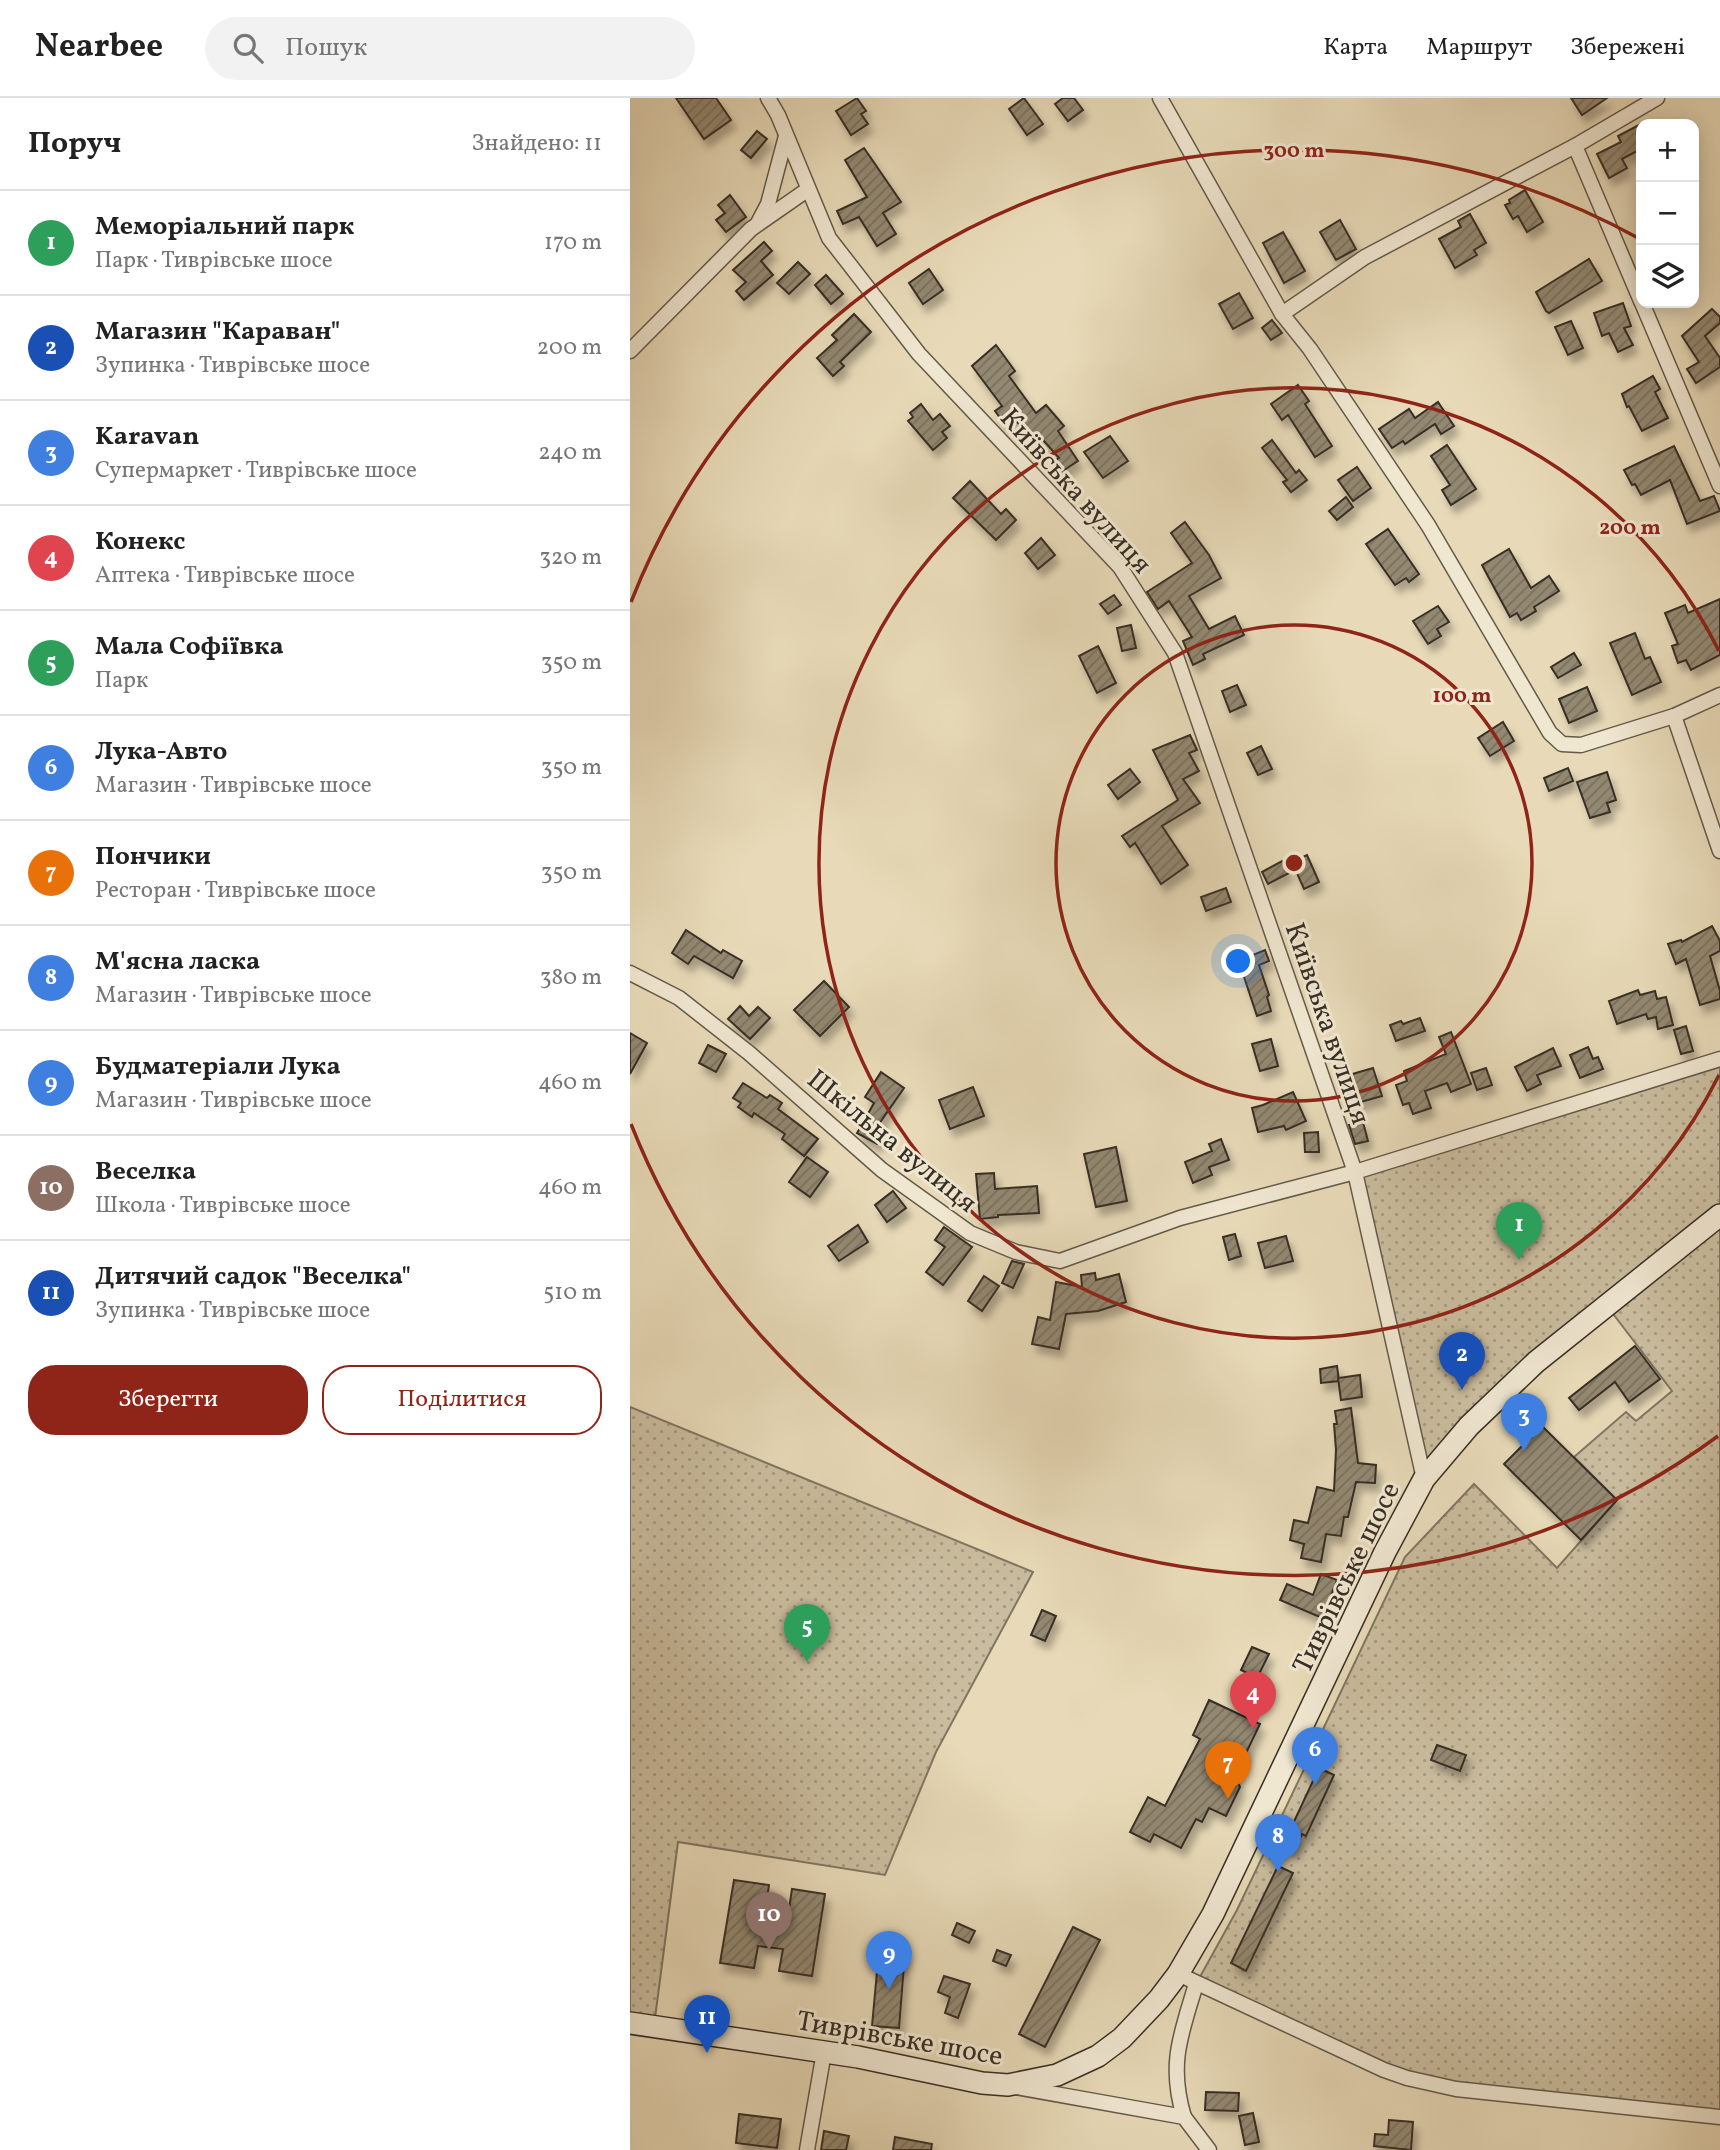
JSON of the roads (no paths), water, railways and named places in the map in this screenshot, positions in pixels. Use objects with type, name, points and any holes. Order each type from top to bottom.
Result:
[{"type":"main road","name":"Тиврівське шосе","points":[[630,2023],[858,2057],[982,2083],[1008,2085],[1057,2075],[1098,2056],[1187,1979],[1385,1552],[1424,1479],[1469,1426],[1516,1379],[1720,1215]]},
{"type":"street","name":"Київська вулиця","points":[[768,98],[829,238],[919,354],[1120,567],[1175,653],[1355,1172],[1424,1479]]},
{"type":"street","points":[[1160,98],[1282,314],[1310,349],[1428,526],[1550,733],[1562,744],[1581,745],[1674,716],[1720,695]]},
{"type":"street","points":[[1282,314],[1365,257],[1575,146],[1657,98]]},
{"type":"street","points":[[759,222],[768,204],[786,136]]},
{"type":"street","points":[[1575,146],[1636,288]]},
{"type":"street","points":[[630,351],[759,222],[807,190]]},
{"type":"street","points":[[1645,308],[1720,486]]},
{"type":"street","points":[[1674,716],[1720,852]]},
{"type":"street","name":"Шкільна вулиця","points":[[630,973],[679,998],[749,1054],[882,1170],[970,1233],[1016,1252],[1060,1261],[1180,1218],[1355,1172],[1720,1059]]},
{"type":"street","points":[[1209,2150],[1184,2117],[1176,2084],[1176,2063],[1187,1979],[1384,2070],[1407,2078],[1486,2092],[1720,2117]]},
{"type":"street","points":[[807,2150],[824,2052]]},
{"type":"street","points":[[1008,2085],[1184,2117]]},
{"type":"place","name":"Меморіальний парк","points":[[1519,1260]]},
{"type":"place","name":"Магазин \"Караван\"","points":[[1462,1390]]},
{"type":"place","name":"Karavan","points":[[1524,1451]]},
{"type":"place","name":"Мала Софіївка","points":[[807,1662]]},
{"type":"place","name":"Конекс","points":[[1253,1729]]},
{"type":"place","name":"Лука-Авто","points":[[1315,1785]]},
{"type":"place","name":"Пончики","points":[[1228,1799]]},
{"type":"place","name":"М'ясна ласка","points":[[1278,1872]]},
{"type":"place","name":"Веселка","points":[[769,1950]]},
{"type":"place","name":"Будматеріали Лука","points":[[889,1989]]},
{"type":"place","name":"Дитячий садок \"Веселка\"","points":[[707,2053]]}]
